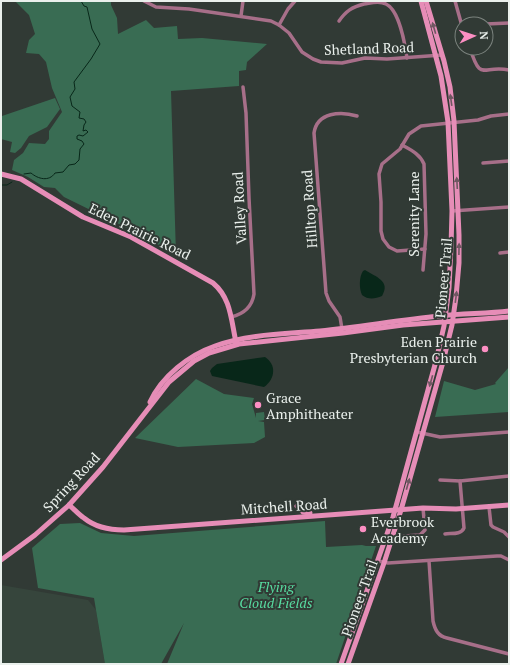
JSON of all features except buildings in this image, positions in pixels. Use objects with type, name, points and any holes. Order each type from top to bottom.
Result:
[{"type":"main road","name":"Pioneer Trail","points":[[341,664],[378,562],[394,511],[436,361],[445,315],[451,260],[452,211],[448,122],[436,55],[421,1]]},
{"type":"main road","name":"Pioneer Trail","points":[[348,664],[401,510],[443,362],[453,318],[459,256],[454,122],[450,87],[426,1]]},
{"type":"main road","name":"Eden Prairie Road","points":[[1,174],[21,179],[83,217],[131,238],[207,278],[222,291],[229,305],[236,342]]},
{"type":"main road","points":[[236,342],[444,321],[453,318],[509,311]]},
{"type":"main road","points":[[342,331],[445,315],[453,318],[509,317]]},
{"type":"main road","name":"Spring Road","points":[[1,560],[35,535],[69,505],[103,466],[146,410],[153,396],[161,385],[180,366],[199,353],[236,342]]},
{"type":"main road","name":"Mitchell Road","points":[[69,505],[84,518],[95,524],[109,529],[124,530],[423,508],[463,508],[509,505]]},
{"type":"main road","points":[[297,506],[303,512],[323,515]]},
{"type":"street","name":"Shetland Road","points":[[144,1],[156,7],[189,9],[241,16],[264,20],[279,25],[289,32],[302,52],[315,62],[336,63],[365,58],[383,59],[442,55]]},
{"type":"street","points":[[241,16],[243,1]]},
{"type":"street","points":[[279,25],[288,9],[295,1]]},
{"type":"street","points":[[455,1],[459,16]]},
{"type":"street","points":[[339,21],[344,13],[352,8],[378,2],[386,4],[393,9],[396,16],[405,43],[407,58]]},
{"type":"street","points":[[494,24],[509,23]]},
{"type":"street","points":[[472,56],[474,63],[479,68],[485,70],[509,70]]},
{"type":"street","name":"Valley Road","points":[[231,317],[245,311],[250,305],[254,294],[246,114],[243,87]]},
{"type":"street","name":"Hilltop Road","points":[[342,331],[340,317],[329,301],[326,293],[314,133],[317,123],[322,118],[327,116],[348,113],[357,116]]},
{"type":"street","points":[[425,249],[397,251],[385,243],[382,235],[380,171],[384,162],[396,152],[409,134],[424,125],[478,120],[491,116],[509,114]]},
{"type":"street","name":"Serenity Lane","points":[[402,145],[422,158],[424,164],[425,249],[423,270]]},
{"type":"street","points":[[483,163],[509,161]]},
{"type":"street","points":[[452,211],[509,207]]},
{"type":"street","points":[[500,253],[509,252]]},
{"type":"street","points":[[417,432],[446,437],[509,432]]},
{"type":"street","points":[[440,480],[460,481],[509,476]]},
{"type":"street","points":[[445,534],[459,533],[463,531],[463,508],[460,481]]},
{"type":"street","points":[[489,507],[491,525],[493,528],[504,532],[509,537]]},
{"type":"street","points":[[404,536],[420,535],[425,530],[423,508]]},
{"type":"street","points":[[378,562],[429,561],[497,556],[501,556],[509,560]]},
{"type":"street","points":[[429,561],[433,621],[436,631],[447,638],[509,654]]},
{"type":"shaded area","points":[[365,270],[378,277],[383,283],[385,287],[382,296],[377,298],[367,298],[362,295],[360,289],[360,279],[363,271]]},
{"type":"shaded area","points":[[265,357],[269,360],[273,368],[273,372],[268,384],[264,387],[212,376],[210,371],[217,364]]},
{"type":"shaded area","points":[[1,585],[88,600],[96,610],[105,664],[1,664]]},
{"type":"green space","points":[[15,1],[111,1],[111,5],[117,18],[118,34],[146,20],[154,28],[177,26],[178,39],[202,38],[267,44],[247,62],[246,70],[239,71],[239,86],[171,91],[176,255],[121,225],[64,197],[55,188],[44,187],[28,177],[12,170],[14,160],[23,153],[29,143],[45,144],[49,139],[49,131],[62,112],[52,88],[46,62],[39,54],[26,53],[29,40],[35,34],[29,15]]},
{"type":"green space","points":[[55,98],[60,109],[47,127],[29,136],[21,148],[15,153],[10,152],[12,142],[1,139],[2,116]]},
{"type":"green space","points":[[509,367],[509,412],[435,417],[444,381],[475,390],[496,384],[495,383]]},
{"type":"green space","points":[[196,379],[224,394],[254,398],[252,404],[256,418],[256,413],[264,412],[265,420],[258,421],[264,422],[265,437],[254,443],[178,447],[135,438]]},
{"type":"green space","name":"Flying Cloud Fields","points":[[325,521],[326,547],[362,545],[376,546],[336,664],[167,664],[184,623],[161,664],[105,664],[94,598],[38,588],[32,548],[60,524],[80,523],[101,533],[134,536]]},
{"type":"waterway","points":[[24,174],[31,173],[37,177],[47,179],[55,173],[63,172],[69,165],[75,164],[79,160],[80,149],[84,144],[82,141],[77,139],[77,136],[83,136],[88,132],[86,130],[83,131],[86,122],[84,119],[79,118],[80,112],[72,106],[70,97],[75,89],[74,82],[100,44],[92,29],[87,7],[84,6],[81,1]]},
{"type":"waterway","points":[[1,185],[7,185],[12,182]]},
{"type":"place","name":"Eden Prairie Presbyterian Church","points":[[485,349]]},
{"type":"place","name":"Grace Amphitheater","points":[[258,405]]},
{"type":"place","name":"Everbrook Academy","points":[[363,529]]}]
